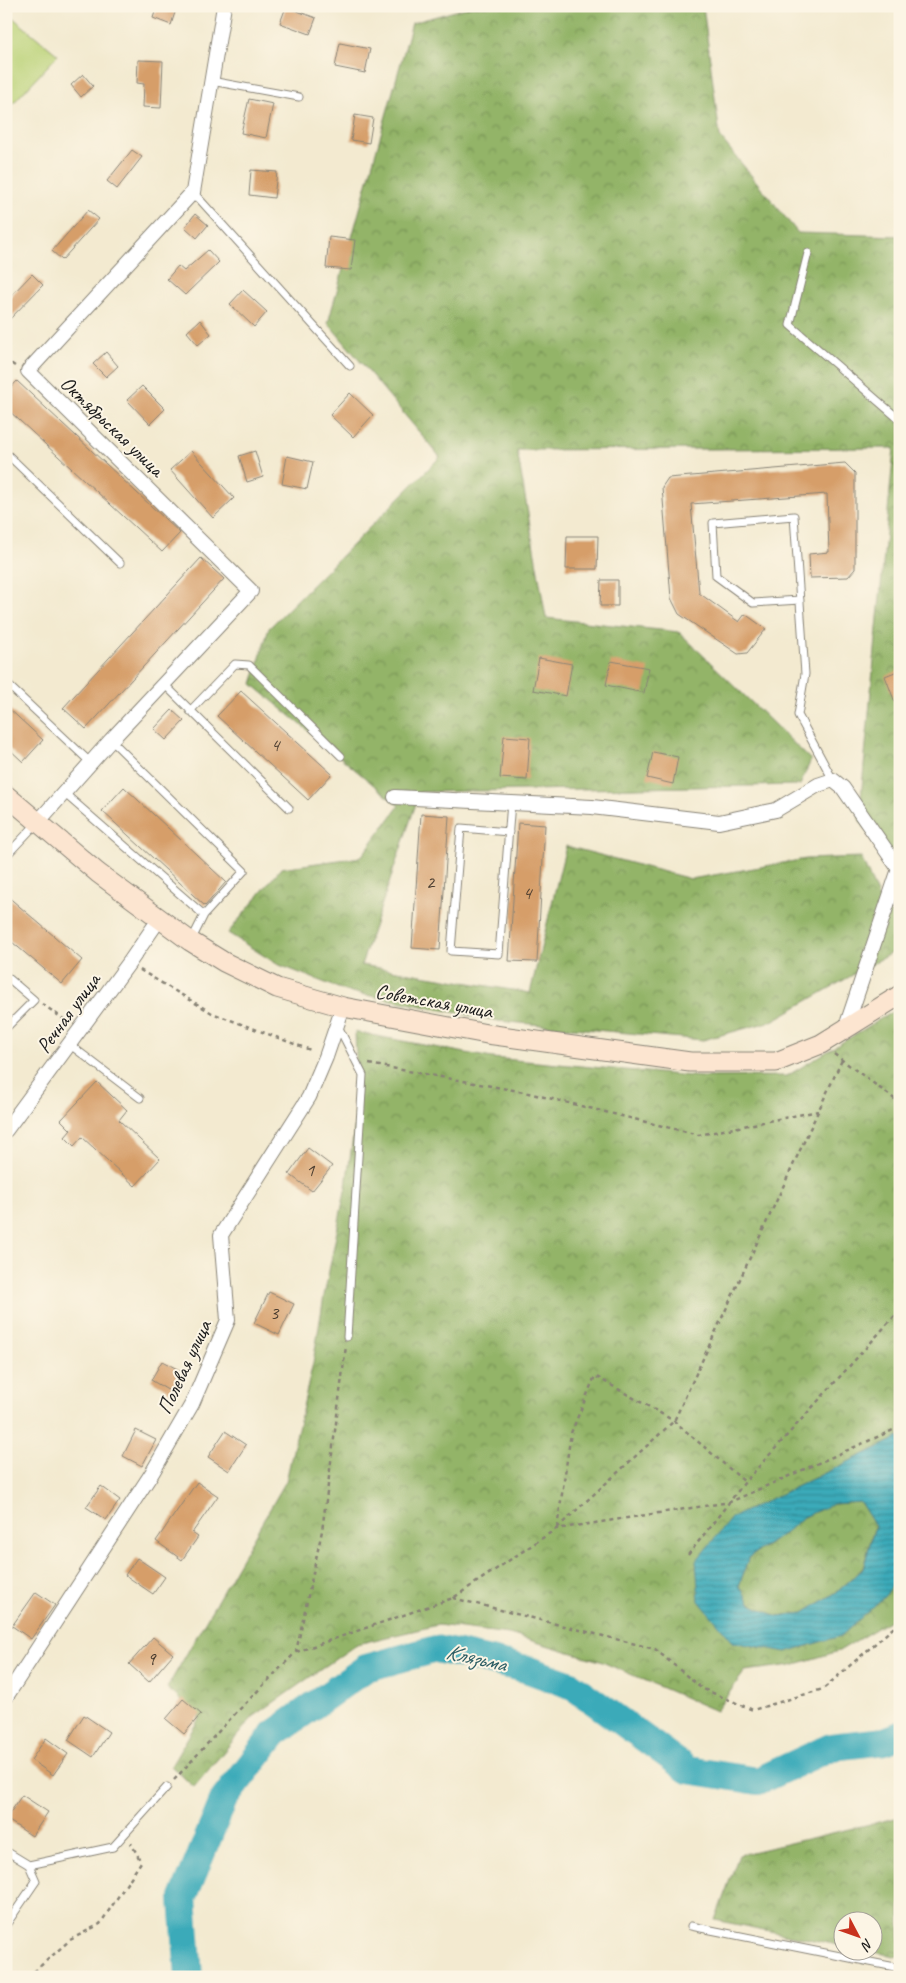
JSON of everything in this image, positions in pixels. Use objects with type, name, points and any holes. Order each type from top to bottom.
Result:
[{"type":"main road","name":"Советская улица","points":[[6,795],[98,873],[190,941],[224,962],[277,988],[340,1015],[690,1062],[776,1062],[822,1044],[900,995]]},
{"type":"street","points":[[193,192],[224,6]]},
{"type":"street","name":"Октябрьская улица","points":[[37,823],[111,740],[251,591],[28,371],[193,192]]},
{"type":"street","points":[[395,797],[592,808],[719,822],[776,810],[818,785],[833,780],[843,788],[899,869],[845,1030]]},
{"type":"street","name":"Речная улица","points":[[6,1130],[160,918]]},
{"type":"street","name":"Полевая улица","points":[[6,1697],[152,1473],[192,1404],[228,1320],[222,1235],[309,1097],[340,1015]]},
{"type":"lane","points":[[211,81],[300,97]]},
{"type":"lane","points":[[193,192],[350,366]]},
{"type":"lane","points":[[808,253],[790,325],[900,420]]},
{"type":"lane","points":[[6,453],[120,563]]},
{"type":"lane","points":[[800,600],[753,604],[716,576],[713,523],[794,516],[800,600],[805,674],[798,715],[833,780]]},
{"type":"lane","points":[[190,711],[235,664],[249,665],[341,756]]},
{"type":"lane","points":[[6,683],[91,763]]},
{"type":"lane","points":[[165,684],[289,808]]},
{"type":"lane","points":[[111,740],[244,871],[204,915],[190,941]]},
{"type":"lane","points":[[64,793],[204,915]]},
{"type":"lane","points":[[509,832],[461,828],[452,951],[499,954],[509,832],[511,802]]},
{"type":"lane","points":[[6,856],[37,823]]},
{"type":"lane","points":[[6,976],[34,1000],[6,1028]]},
{"type":"lane","points":[[340,1015],[363,1075],[347,1337]]},
{"type":"lane","points":[[69,1044],[140,1098]]},
{"type":"lane","points":[[29,1865],[113,1847],[167,1787]]},
{"type":"lane","points":[[6,1851],[29,1865],[36,1881],[6,1925]]},
{"type":"lane","points":[[691,1926],[900,1968]]},
{"type":"path","points":[[129,963],[212,1013],[326,1056]]},
{"type":"path","points":[[34,1000],[80,1030]]},
{"type":"path","points":[[822,1044],[900,1103]]},
{"type":"path","points":[[167,1787],[296,1652],[453,1598],[556,1529],[674,1421],[842,1060]]},
{"type":"path","points":[[364,1063],[524,1092],[699,1135],[818,1111]]},
{"type":"path","points":[[688,1556],[745,1482],[900,1310]]},
{"type":"path","points":[[296,1652],[322,1531],[347,1337]]},
{"type":"path","points":[[556,1529],[571,1433],[595,1376],[674,1421],[745,1482]]},
{"type":"path","points":[[556,1529],[730,1502],[900,1427]]},
{"type":"path","points":[[453,1598],[656,1649],[701,1688],[753,1710],[823,1689],[900,1622]]},
{"type":"path","points":[[28,1977],[70,1940],[100,1924],[141,1862],[130,1841]]},
{"type":"green space","points":[[473,6],[703,6],[720,137],[798,233],[900,236],[900,881],[859,819],[894,448],[517,450],[546,618],[679,632],[811,760],[800,785],[420,792],[361,965],[530,993],[566,846],[691,879],[806,859],[861,857],[886,915],[900,907],[900,948],[772,1021],[703,1040],[499,1021],[346,991],[277,964],[228,933],[281,868],[361,857],[399,806],[252,684],[269,628],[440,457],[328,323],[412,23]]},
{"type":"green space","points":[[6,12],[58,55],[6,111]]},
{"type":"green space","points":[[900,1007],[900,1437],[731,1518],[733,1642],[885,1596],[900,1575],[899,1615],[839,1651],[792,1665],[745,1671],[716,1711],[600,1661],[509,1634],[438,1625],[357,1644],[253,1717],[194,1787],[171,1766],[200,1717],[167,1688],[286,1481],[313,1363],[346,1186],[358,1102],[355,1032],[492,1058],[702,1077],[787,1076]]},
{"type":"green space","points":[[860,1502],[875,1525],[863,1568],[838,1591],[804,1613],[777,1616],[752,1605],[739,1586],[749,1557],[785,1533],[803,1517],[833,1504]]},
{"type":"green space","points":[[900,1817],[900,1957],[884,1954],[884,1910],[834,1910],[834,1944],[715,1920],[739,1855]]},
{"type":"water","points":[[900,1437],[900,1575],[885,1596],[841,1636],[786,1652],[733,1642],[699,1601],[696,1561],[731,1518]],"holes":[[[860,1502],[875,1526],[863,1569],[838,1591],[804,1613],[777,1616],[752,1605],[739,1586],[749,1557],[785,1533],[803,1517],[833,1504]]]},
{"type":"building","points":[[157,6],[177,6],[171,25],[153,18]]},
{"type":"building","points":[[286,7],[316,18],[310,34],[280,23]]},
{"type":"building","points":[[340,43],[370,49],[365,73],[335,67]]},
{"type":"building","points":[[138,60],[163,61],[161,108],[143,107],[144,84],[137,83]]},
{"type":"building","points":[[83,74],[93,86],[81,97],[71,85]]},
{"type":"building","points":[[249,99],[273,104],[266,138],[241,133]]},
{"type":"building","points":[[355,115],[373,118],[369,143],[351,140]]},
{"type":"building","points":[[132,150],[142,157],[117,189],[107,181]]},
{"type":"building","points":[[251,170],[277,172],[274,198],[249,195]]},
{"type":"building","points":[[88,210],[99,219],[62,260],[52,251]]},
{"type":"building","points":[[195,214],[208,225],[197,238],[185,227]]},
{"type":"building","points":[[329,237],[355,240],[351,270],[326,268]]},
{"type":"building","points":[[208,250],[219,262],[185,295],[167,279],[178,266],[184,271]]},
{"type":"building","points":[[32,274],[43,285],[6,323],[6,301]]},
{"type":"building","points":[[243,290],[267,312],[254,327],[230,304]]},
{"type":"building","points":[[200,320],[211,334],[198,345],[187,332]]},
{"type":"building","points":[[106,352],[118,366],[106,377],[93,364]]},
{"type":"building","points":[[17,381],[180,533],[162,552],[6,408],[6,393]]},
{"type":"building","points":[[142,386],[165,409],[150,424],[127,400]]},
{"type":"building","points":[[350,393],[373,415],[353,437],[330,415]]},
{"type":"building","points":[[191,451],[234,498],[213,518],[170,470]]},
{"type":"building","points":[[255,451],[263,477],[247,482],[239,456]]},
{"type":"building","points":[[287,456],[313,462],[307,489],[282,484]]},
{"type":"building","points":[[845,463],[855,473],[855,569],[848,577],[810,578],[809,554],[829,552],[827,494],[691,504],[699,593],[739,622],[745,614],[766,629],[747,653],[738,654],[679,614],[671,598],[662,487],[668,478]]},
{"type":"building","points":[[567,536],[598,536],[597,569],[566,569]]},
{"type":"building","points":[[201,558],[224,579],[86,729],[63,708]]},
{"type":"building","points":[[601,580],[618,580],[618,606],[600,606]]},
{"type":"building","points":[[539,658],[572,664],[566,696],[533,690]]},
{"type":"building","points":[[611,661],[649,668],[644,693],[606,685]]},
{"type":"building","points":[[900,670],[900,713],[899,713],[885,676]]},
{"type":"building","points":[[241,691],[332,774],[308,800],[217,716]]},
{"type":"building","points":[[6,706],[43,740],[23,762],[6,746]]},
{"type":"building","points":[[172,710],[184,721],[166,740],[154,729]]},
{"type":"building","points":[[504,736],[530,738],[527,780],[500,778]]},
{"type":"building","points":[[653,752],[678,757],[673,784],[647,778]]},
{"type":"building","points":[[124,787],[226,882],[205,906],[102,811]]},
{"type":"building","points":[[421,814],[449,816],[440,950],[412,948]]},
{"type":"building","points":[[518,823],[545,825],[537,962],[509,961]]},
{"type":"building","points":[[6,895],[82,960],[62,984],[6,937]]},
{"type":"building","points":[[97,1082],[127,1110],[119,1120],[160,1159],[135,1186],[82,1137],[74,1146],[65,1137],[71,1130],[61,1120]]},
{"type":"building","points":[[308,1148],[332,1166],[312,1191],[289,1174]]},
{"type":"building","points":[[269,1292],[294,1304],[279,1335],[254,1323]]},
{"type":"building","points":[[162,1361],[183,1372],[171,1392],[151,1380]]},
{"type":"building","points":[[136,1430],[156,1440],[142,1466],[123,1456]]},
{"type":"building","points":[[225,1431],[246,1445],[229,1471],[208,1457]]},
{"type":"building","points":[[197,1482],[218,1496],[192,1533],[198,1537],[182,1560],[156,1541]]},
{"type":"building","points":[[101,1486],[120,1500],[106,1520],[86,1507]]},
{"type":"building","points":[[137,1558],[165,1577],[153,1594],[125,1575]]},
{"type":"building","points":[[36,1592],[55,1605],[31,1639],[12,1626]]},
{"type":"building","points":[[153,1637],[173,1654],[149,1682],[129,1664]]},
{"type":"building","points":[[183,1699],[201,1714],[184,1734],[166,1719]]},
{"type":"building","points":[[84,1715],[109,1732],[93,1757],[68,1740]]},
{"type":"building","points":[[46,1738],[68,1754],[53,1775],[31,1760]]},
{"type":"building","points":[[22,1795],[48,1812],[32,1836],[6,1819]]},
{"type":"waterway","name":"Клязьма","points":[[189,1977],[183,1898],[224,1799],[275,1733],[366,1668],[436,1649],[526,1669],[571,1685],[688,1770],[758,1781],[831,1747],[885,1741],[900,1735]]}]
